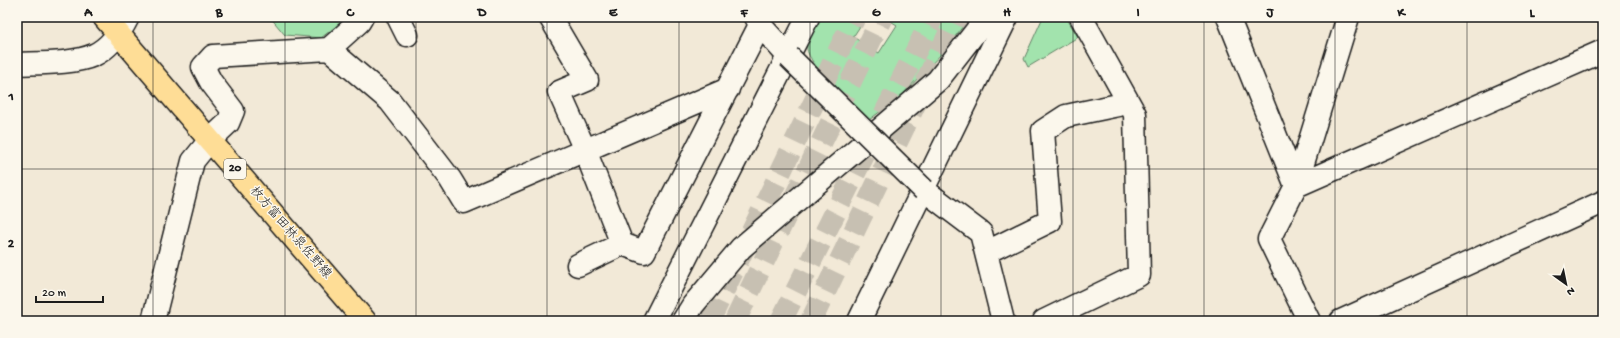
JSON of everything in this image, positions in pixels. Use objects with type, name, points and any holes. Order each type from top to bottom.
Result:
[{"type":"main road","name":"枚方富田林泉佐野線","points":[[104,17],[124,26],[210,140],[365,321]]},
{"type":"street","points":[[153,321],[193,160],[210,140],[228,123],[233,111],[210,82],[204,67],[213,56],[329,49],[359,22],[362,17]]},
{"type":"street","points":[[550,17],[586,80],[559,92],[585,150],[622,244]]},
{"type":"street","points":[[654,321],[808,17]]},
{"type":"street","points":[[683,321],[693,305],[742,248],[938,80],[987,17]]},
{"type":"street","points":[[859,321],[1007,17]]},
{"type":"street","points":[[1044,321],[1139,275],[1135,114],[1081,17]]},
{"type":"street","points":[[1228,17],[1296,186]]},
{"type":"street","points":[[1309,321],[1270,239],[1296,186],[1348,17]]},
{"type":"street","points":[[578,265],[622,244],[644,252],[728,89],[758,21],[789,56],[924,190],[981,233],[987,252],[1003,321]]},
{"type":"street","points":[[17,64],[56,63],[94,55],[124,26]]},
{"type":"street","points":[[329,49],[390,101],[450,179],[464,202],[728,89]]},
{"type":"street","points":[[1296,186],[1603,51]]},
{"type":"street","points":[[987,252],[1050,221],[1043,131],[1066,116],[1128,103]]},
{"type":"street","points":[[1341,321],[1603,202]]},
{"type":"green space","points":[[270,17],[348,17],[321,38],[285,35]]},
{"type":"green space","points":[[819,17],[866,17],[853,37],[879,53],[897,25],[884,17],[970,17],[945,50],[902,95],[869,120],[823,75],[809,55],[807,48],[808,40]]},
{"type":"green space","points":[[1043,17],[1066,17],[1078,37],[1028,67],[1024,59]]},
{"type":"tunnel","points":[[709,321],[855,17]]},
{"type":"tunnel","points":[[735,321],[882,17]]},
{"type":"tunnel","points":[[781,321],[933,17]]},
{"type":"tunnel","points":[[811,321],[957,17]]}]
